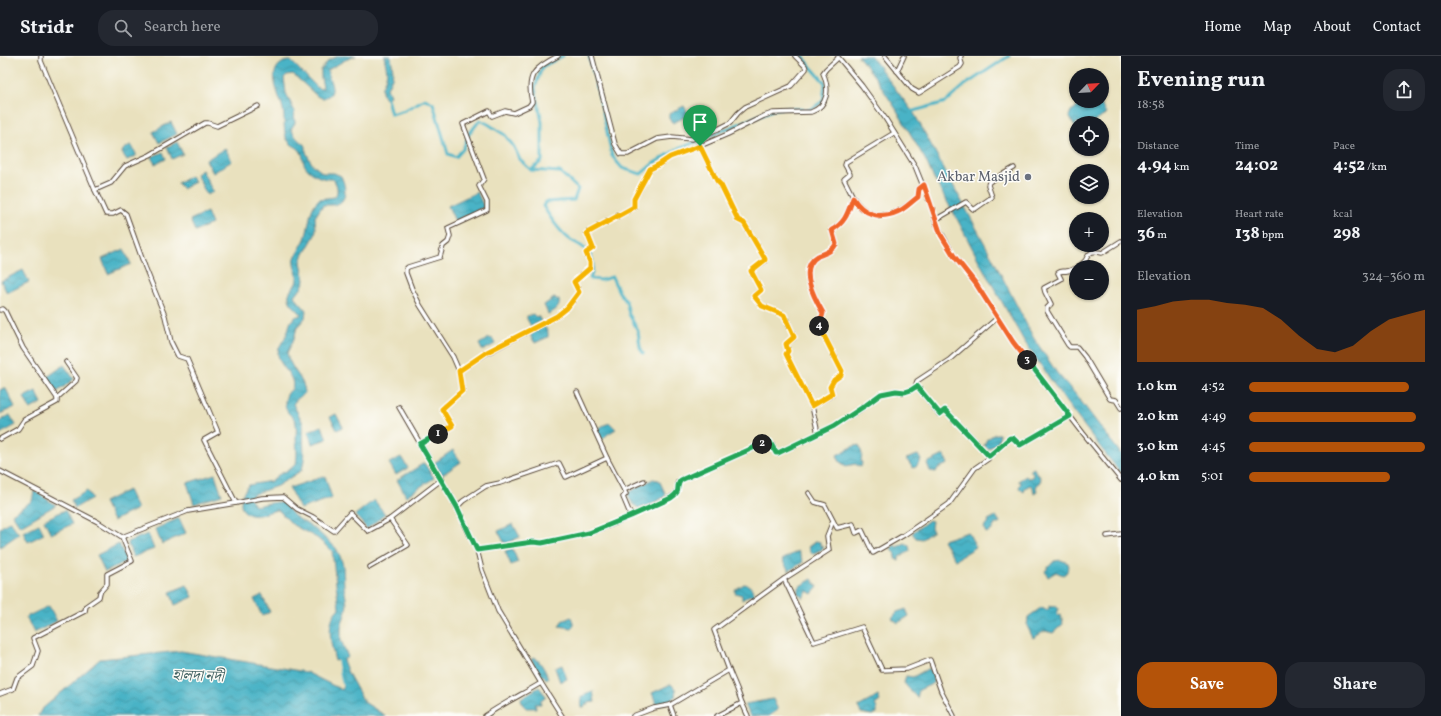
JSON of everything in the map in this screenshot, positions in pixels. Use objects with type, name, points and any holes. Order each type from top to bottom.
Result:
[{"type":"street","points":[[41,56],[41,61],[106,214],[112,214],[121,210],[126,214],[165,316],[171,342],[178,356],[186,359],[218,432],[204,440],[236,504]]},
{"type":"street","points":[[420,444],[452,426],[442,409],[462,391],[459,371],[453,357],[438,335],[431,320],[420,305],[412,289],[406,269],[408,267],[440,257],[443,246],[448,242],[450,236],[448,228],[487,210],[487,202],[479,186],[484,179],[463,126],[464,123],[489,111],[492,116],[505,111],[514,113],[529,106],[532,102],[529,90],[534,72],[542,64],[558,56]]},
{"type":"street","points":[[592,56],[614,144],[619,152],[628,154],[657,139],[672,137],[692,139],[730,123],[738,113],[745,108],[794,84],[806,69],[795,56]]},
{"type":"street","points":[[885,56],[914,92],[919,93],[962,65],[960,58],[961,56]]},
{"type":"street","points":[[897,71],[904,56]]},
{"type":"street","points":[[459,371],[487,352],[557,316],[567,308],[579,292],[574,282],[590,268],[590,262],[586,253],[593,248],[587,233],[634,207],[634,199],[648,171],[670,157],[728,134],[764,116],[773,113],[811,112],[816,110],[822,105],[827,95],[827,80],[824,73],[838,57],[855,76],[894,132],[915,166],[924,185],[941,235],[954,256],[966,270],[1013,342],[1121,480]]},
{"type":"street","points":[[95,190],[111,183],[125,166],[150,155],[205,123],[217,126],[258,106]]},
{"type":"street","points":[[894,132],[846,162],[845,165],[850,174],[844,179],[853,198],[861,208],[876,216],[884,216],[902,210],[918,197],[919,189],[924,185]]},
{"type":"street","points":[[700,146],[738,220],[744,223],[765,259],[751,271],[761,290],[754,296],[762,306],[784,315],[794,337],[786,344],[788,351],[786,354],[812,406],[818,434]]},
{"type":"street","points":[[935,220],[966,202],[974,209],[991,198],[992,195],[988,184],[1014,168]]},
{"type":"street","points":[[812,406],[832,394],[830,387],[834,380],[841,375],[842,371],[817,321],[822,317],[823,313],[810,288],[808,281],[809,272],[811,262],[816,257],[834,248],[836,244],[832,230],[842,224],[846,218],[853,198]]},
{"type":"street","points":[[1121,241],[1102,253],[1096,251],[1092,253],[1087,256],[1084,262],[1067,271],[1058,273],[1061,279],[1044,288],[1051,304],[1047,308],[1047,311],[1068,345],[1070,347],[1077,347],[1085,357],[1110,399],[1116,400],[1121,408]]},
{"type":"street","points":[[0,310],[3,309],[5,311],[23,348],[57,398]]},
{"type":"street","points":[[989,456],[945,410],[940,414],[916,384],[917,381],[949,360],[997,318]]},
{"type":"street","points":[[0,439],[18,429],[24,420],[57,402],[57,398],[76,381],[77,378],[66,362]]},
{"type":"street","points":[[477,550],[533,542],[542,543],[589,533],[671,498],[677,494],[678,482],[712,465],[766,442],[770,443],[778,453],[847,418],[881,394],[896,391],[905,392],[917,386]]},
{"type":"street","points":[[577,392],[626,494],[622,497],[631,516]]},
{"type":"street","points":[[399,407],[457,507],[477,550],[482,570],[498,611],[562,716]]},
{"type":"street","points":[[809,493],[815,502],[825,505],[837,528],[852,524],[856,534],[862,530],[873,553],[904,535],[948,504],[975,468],[988,459],[989,456],[1010,438],[1013,438],[1020,445],[1070,416]]},
{"type":"street","points":[[457,507],[463,501],[486,486],[500,483],[559,463],[566,477],[608,458]]},
{"type":"street","points":[[0,471],[84,515],[122,537],[132,561],[107,574],[107,584],[100,592],[99,597],[86,606],[85,611],[33,638],[38,651],[34,666],[17,678],[13,689],[0,694]]},
{"type":"street","points":[[122,537],[188,511],[236,504],[262,498],[283,497],[297,509],[313,517],[334,531],[350,513],[368,532],[390,519],[441,480]]},
{"type":"street","points":[[624,490],[644,481]]},
{"type":"street","points":[[370,567],[408,546],[390,519]]},
{"type":"street","points":[[748,716],[714,630],[784,579],[829,550],[827,536],[833,521]]},
{"type":"street","points":[[1107,536],[1121,534]]},
{"type":"street","points":[[784,579],[814,642],[862,627],[882,670],[907,669],[930,660],[941,691],[954,716]]},
{"type":"street","points":[[633,716],[654,708],[670,705],[729,670]]},
{"type":"street","points":[[485,716],[541,683]]},
{"type":"street","points":[[717,716],[742,703]]},
{"type":"street","points":[[670,705],[674,716]]},
{"type":"water","name":"হালদা নদী","points":[[339,56],[356,56],[345,60],[328,70],[332,85],[332,92],[325,98],[317,96],[293,74],[287,75],[284,78],[286,93],[294,110],[295,123],[291,129],[297,139],[306,146],[306,152],[312,164],[323,173],[334,173],[341,176],[345,194],[342,201],[338,204],[323,205],[315,217],[315,235],[301,262],[305,280],[301,289],[294,296],[306,310],[305,318],[297,327],[294,339],[287,353],[291,364],[303,383],[305,393],[293,404],[303,423],[304,460],[302,470],[277,486],[254,494],[250,497],[255,506],[276,502],[284,503],[294,516],[315,529],[336,548],[343,565],[347,604],[341,627],[341,640],[348,657],[343,660],[348,673],[364,702],[386,716],[38,716],[41,710],[100,659],[181,651],[306,672],[342,690],[344,679],[339,659],[335,661],[330,633],[332,619],[339,608],[332,551],[317,538],[293,525],[278,510],[261,515],[252,515],[244,511],[241,503],[242,497],[249,485],[271,481],[296,464],[297,453],[295,420],[287,411],[285,402],[286,396],[292,389],[293,384],[290,376],[281,363],[278,353],[292,319],[301,315],[291,303],[289,293],[297,282],[294,261],[307,234],[311,213],[315,203],[319,199],[335,197],[337,190],[333,179],[320,177],[306,168],[301,152],[298,148],[291,144],[286,137],[283,109],[275,85],[275,73],[277,67],[282,63],[291,61],[318,88],[322,89],[321,70],[329,60]]},
{"type":"water","points":[[384,56],[391,56],[393,71],[392,78],[387,88],[390,96],[385,99],[382,91],[382,86],[387,74]]},
{"type":"water","points":[[858,56],[871,56],[915,115],[992,257],[1033,337],[1057,373],[1077,396],[1121,454],[1121,474],[1068,405],[1024,341],[896,109],[874,76]]},
{"type":"water","points":[[684,106],[689,115],[673,123],[669,119],[669,114]]},
{"type":"water","points":[[1076,108],[1103,108],[1106,113],[1103,116],[1069,116],[1071,111]]},
{"type":"water","points":[[171,122],[177,134],[159,143],[153,132]]},
{"type":"water","points":[[177,142],[183,154],[172,159],[167,147]]},
{"type":"water","points":[[130,145],[132,146],[136,156],[127,160],[122,153],[123,150]]},
{"type":"water","points":[[225,148],[232,161],[213,173],[206,160]]},
{"type":"water","points":[[163,152],[166,159],[155,164],[151,157]]},
{"type":"water","points":[[202,170],[213,192],[207,195],[196,174]]},
{"type":"water","points":[[191,176],[195,182],[182,189],[178,183]]},
{"type":"water","points":[[477,192],[484,207],[455,221],[448,206]]},
{"type":"water","points":[[207,212],[212,224],[195,231],[190,220]]},
{"type":"water","points":[[124,249],[131,264],[108,274],[102,259]]},
{"type":"water","points":[[23,270],[29,282],[7,293],[1,281]]},
{"type":"water","points":[[554,298],[559,300],[559,305],[555,310],[548,314],[544,305]]},
{"type":"water","points":[[533,314],[536,317],[538,316],[541,321],[531,326],[527,316]]},
{"type":"water","points":[[544,326],[548,332],[548,337],[535,343],[531,337],[531,334]]},
{"type":"water","points":[[489,338],[493,339],[495,344],[482,350],[479,344]]},
{"type":"water","points":[[64,365],[74,379],[57,392],[46,378]]},
{"type":"water","points":[[5,387],[15,407],[0,414],[0,390]]},
{"type":"water","points":[[36,391],[42,403],[30,409],[24,397]]},
{"type":"water","points":[[336,414],[343,427],[337,430],[330,417]]},
{"type":"water","points":[[10,415],[16,425],[0,434],[0,421]]},
{"type":"water","points":[[610,423],[616,429],[601,439],[598,429]]},
{"type":"water","points":[[322,426],[327,439],[312,444],[308,431]]},
{"type":"water","points":[[995,434],[999,434],[999,439],[988,449],[984,445],[987,439]]},
{"type":"water","points":[[856,445],[859,445],[862,454],[861,467],[855,464],[846,466],[840,462],[837,455]]},
{"type":"water","points":[[453,450],[461,462],[442,475],[434,463]]},
{"type":"water","points":[[918,455],[921,460],[916,467],[913,468],[906,459]]},
{"type":"water","points":[[944,455],[948,464],[938,468],[936,472],[930,471],[927,463]]},
{"type":"water","points":[[401,457],[408,468],[396,475],[389,463]]},
{"type":"water","points":[[424,463],[434,478],[406,496],[397,480]]},
{"type":"water","points":[[1034,468],[1041,480],[1036,487],[1037,492],[1034,494],[1033,487],[1030,485],[1025,488],[1024,492],[1019,488],[1021,482],[1018,481],[1026,476],[1028,478],[1032,477],[1033,474],[1030,470]]},
{"type":"water","points":[[215,474],[222,495],[194,504],[187,483]]},
{"type":"water","points":[[325,476],[332,498],[300,509],[289,488]]},
{"type":"water","points":[[653,479],[659,480],[666,495],[648,506],[639,508],[629,498],[628,493]]},
{"type":"water","points":[[128,490],[137,509],[113,521],[104,502]]},
{"type":"water","points":[[34,491],[56,505],[20,526],[12,514],[32,501]]},
{"type":"water","points":[[87,491],[92,498],[75,508],[71,500]]},
{"type":"water","points":[[374,500],[385,514],[367,529],[355,515]]},
{"type":"water","points":[[65,510],[72,524],[51,534],[44,520]]},
{"type":"water","points":[[996,516],[1000,522],[999,524],[995,524],[992,530],[986,533],[984,529],[985,525],[989,522],[988,520]]},
{"type":"water","points":[[179,518],[186,533],[162,544],[155,529]]},
{"type":"water","points":[[929,520],[932,521],[931,528],[933,531],[922,539],[916,538],[912,533]]},
{"type":"water","points":[[10,521],[19,534],[0,547],[0,528]]},
{"type":"water","points":[[39,524],[44,534],[28,542],[23,532]]},
{"type":"water","points":[[513,524],[520,537],[505,544],[498,531]]},
{"type":"water","points":[[968,532],[976,547],[955,560],[943,540]]},
{"type":"water","points":[[148,534],[154,549],[133,557],[127,542]]},
{"type":"water","points":[[816,541],[820,542],[820,546],[823,547],[823,549],[812,554],[808,547]]},
{"type":"water","points":[[905,543],[909,546],[910,551],[899,557],[899,560],[895,559],[896,554],[891,549],[894,545],[897,547]]},
{"type":"water","points":[[119,544],[127,561],[105,572],[97,555]]},
{"type":"water","points":[[512,548],[518,562],[511,565],[505,551]]},
{"type":"water","points":[[798,551],[803,562],[789,571],[782,560]]},
{"type":"water","points":[[1061,560],[1068,563],[1069,567],[1066,573],[1063,575],[1056,572],[1048,577],[1045,571],[1054,561]]},
{"type":"water","points":[[812,579],[818,587],[812,594],[807,591],[803,598],[797,593],[800,586]]},
{"type":"water","points":[[744,584],[750,587],[755,597],[753,598],[750,595],[742,600],[742,595],[735,593],[735,590]]},
{"type":"water","points":[[187,585],[193,597],[175,605],[170,592]]},
{"type":"water","points":[[262,595],[270,612],[262,616],[254,599]]},
{"type":"water","points":[[49,606],[57,621],[34,633],[26,617]]},
{"type":"water","points":[[1049,606],[1056,606],[1058,609],[1057,614],[1058,616],[1061,615],[1063,624],[1053,633],[1045,631],[1033,638],[1027,626],[1028,617],[1042,607],[1045,610],[1049,609]]},
{"type":"water","points":[[906,609],[909,616],[898,623],[892,618],[897,612]]},
{"type":"water","points":[[571,617],[574,625],[572,628],[559,626],[562,621]]},
{"type":"water","points":[[535,657],[539,661],[548,678],[546,679],[543,675],[540,677],[531,659]]},
{"type":"water","points":[[562,665],[567,679],[560,682],[555,668]]},
{"type":"water","points":[[929,668],[932,672],[934,683],[919,690],[917,698],[904,683],[906,676],[913,677]]},
{"type":"water","points":[[671,684],[676,690],[676,696],[670,702],[657,705],[652,693]]},
{"type":"water","points":[[539,687],[546,696],[540,701],[541,704],[535,704],[536,708],[526,708],[522,704],[521,698]]},
{"type":"water","points":[[593,691],[595,702],[588,703],[588,706],[586,704],[584,708],[582,708],[581,697]]},
{"type":"water","points":[[878,696],[880,701],[875,705],[877,708],[877,713],[872,715],[861,713],[858,707]]},
{"type":"water","points":[[773,699],[778,710],[769,716],[750,716],[745,704]]},
{"type":"waterway","points":[[531,170],[542,161],[542,122],[535,88],[542,67],[563,56]]},
{"type":"waterway","points":[[589,56],[612,156],[622,168],[641,174],[654,163],[676,150],[775,109],[785,108],[810,110],[823,101],[825,83],[803,56]]},
{"type":"waterway","points":[[910,112],[946,102],[965,85],[1009,56]]},
{"type":"waterway","points":[[386,95],[391,114],[405,110],[425,99],[433,103],[448,154],[456,157],[463,149],[469,134],[480,120],[505,135],[514,147],[520,160],[531,170],[560,172],[578,189],[574,200],[546,202],[543,206],[564,235],[580,245],[590,254],[593,262],[590,279],[601,280],[612,277],[619,292],[626,301],[629,314],[638,331],[640,347],[643,353]]},
{"type":"waterway","points":[[338,657],[344,687]]},
{"type":"place","name":"Akbar Masjid","points":[[1028,177]]},
{"type":"route","points":[[700,146],[738,220],[744,223],[765,259],[751,271],[761,290],[754,296],[762,306],[784,315],[794,337],[786,344],[788,352],[786,354],[812,406],[828,398],[832,394],[830,387],[834,380],[841,375],[842,371],[817,321],[822,317],[823,313],[808,281],[811,262],[816,257],[834,248],[836,244],[832,230],[842,224],[846,218],[853,198],[861,208],[876,216],[884,216],[902,210],[918,197],[919,189],[924,185],[941,235],[954,256],[976,284],[1013,342],[1070,416],[1020,445],[1013,438],[1010,438],[989,456],[945,410],[940,414],[917,386],[905,392],[896,391],[884,393],[834,426],[778,453],[776,453],[770,442],[766,442],[712,465],[678,482],[677,494],[671,498],[611,525],[570,538],[542,543],[533,542],[500,545],[477,550],[457,507],[420,444],[452,426],[442,409],[462,391],[459,371],[487,352],[539,326],[557,316],[567,308],[579,292],[574,282],[590,268],[590,262],[586,253],[593,248],[587,233],[634,207],[634,199],[650,169],[670,157],[700,146]]}]
